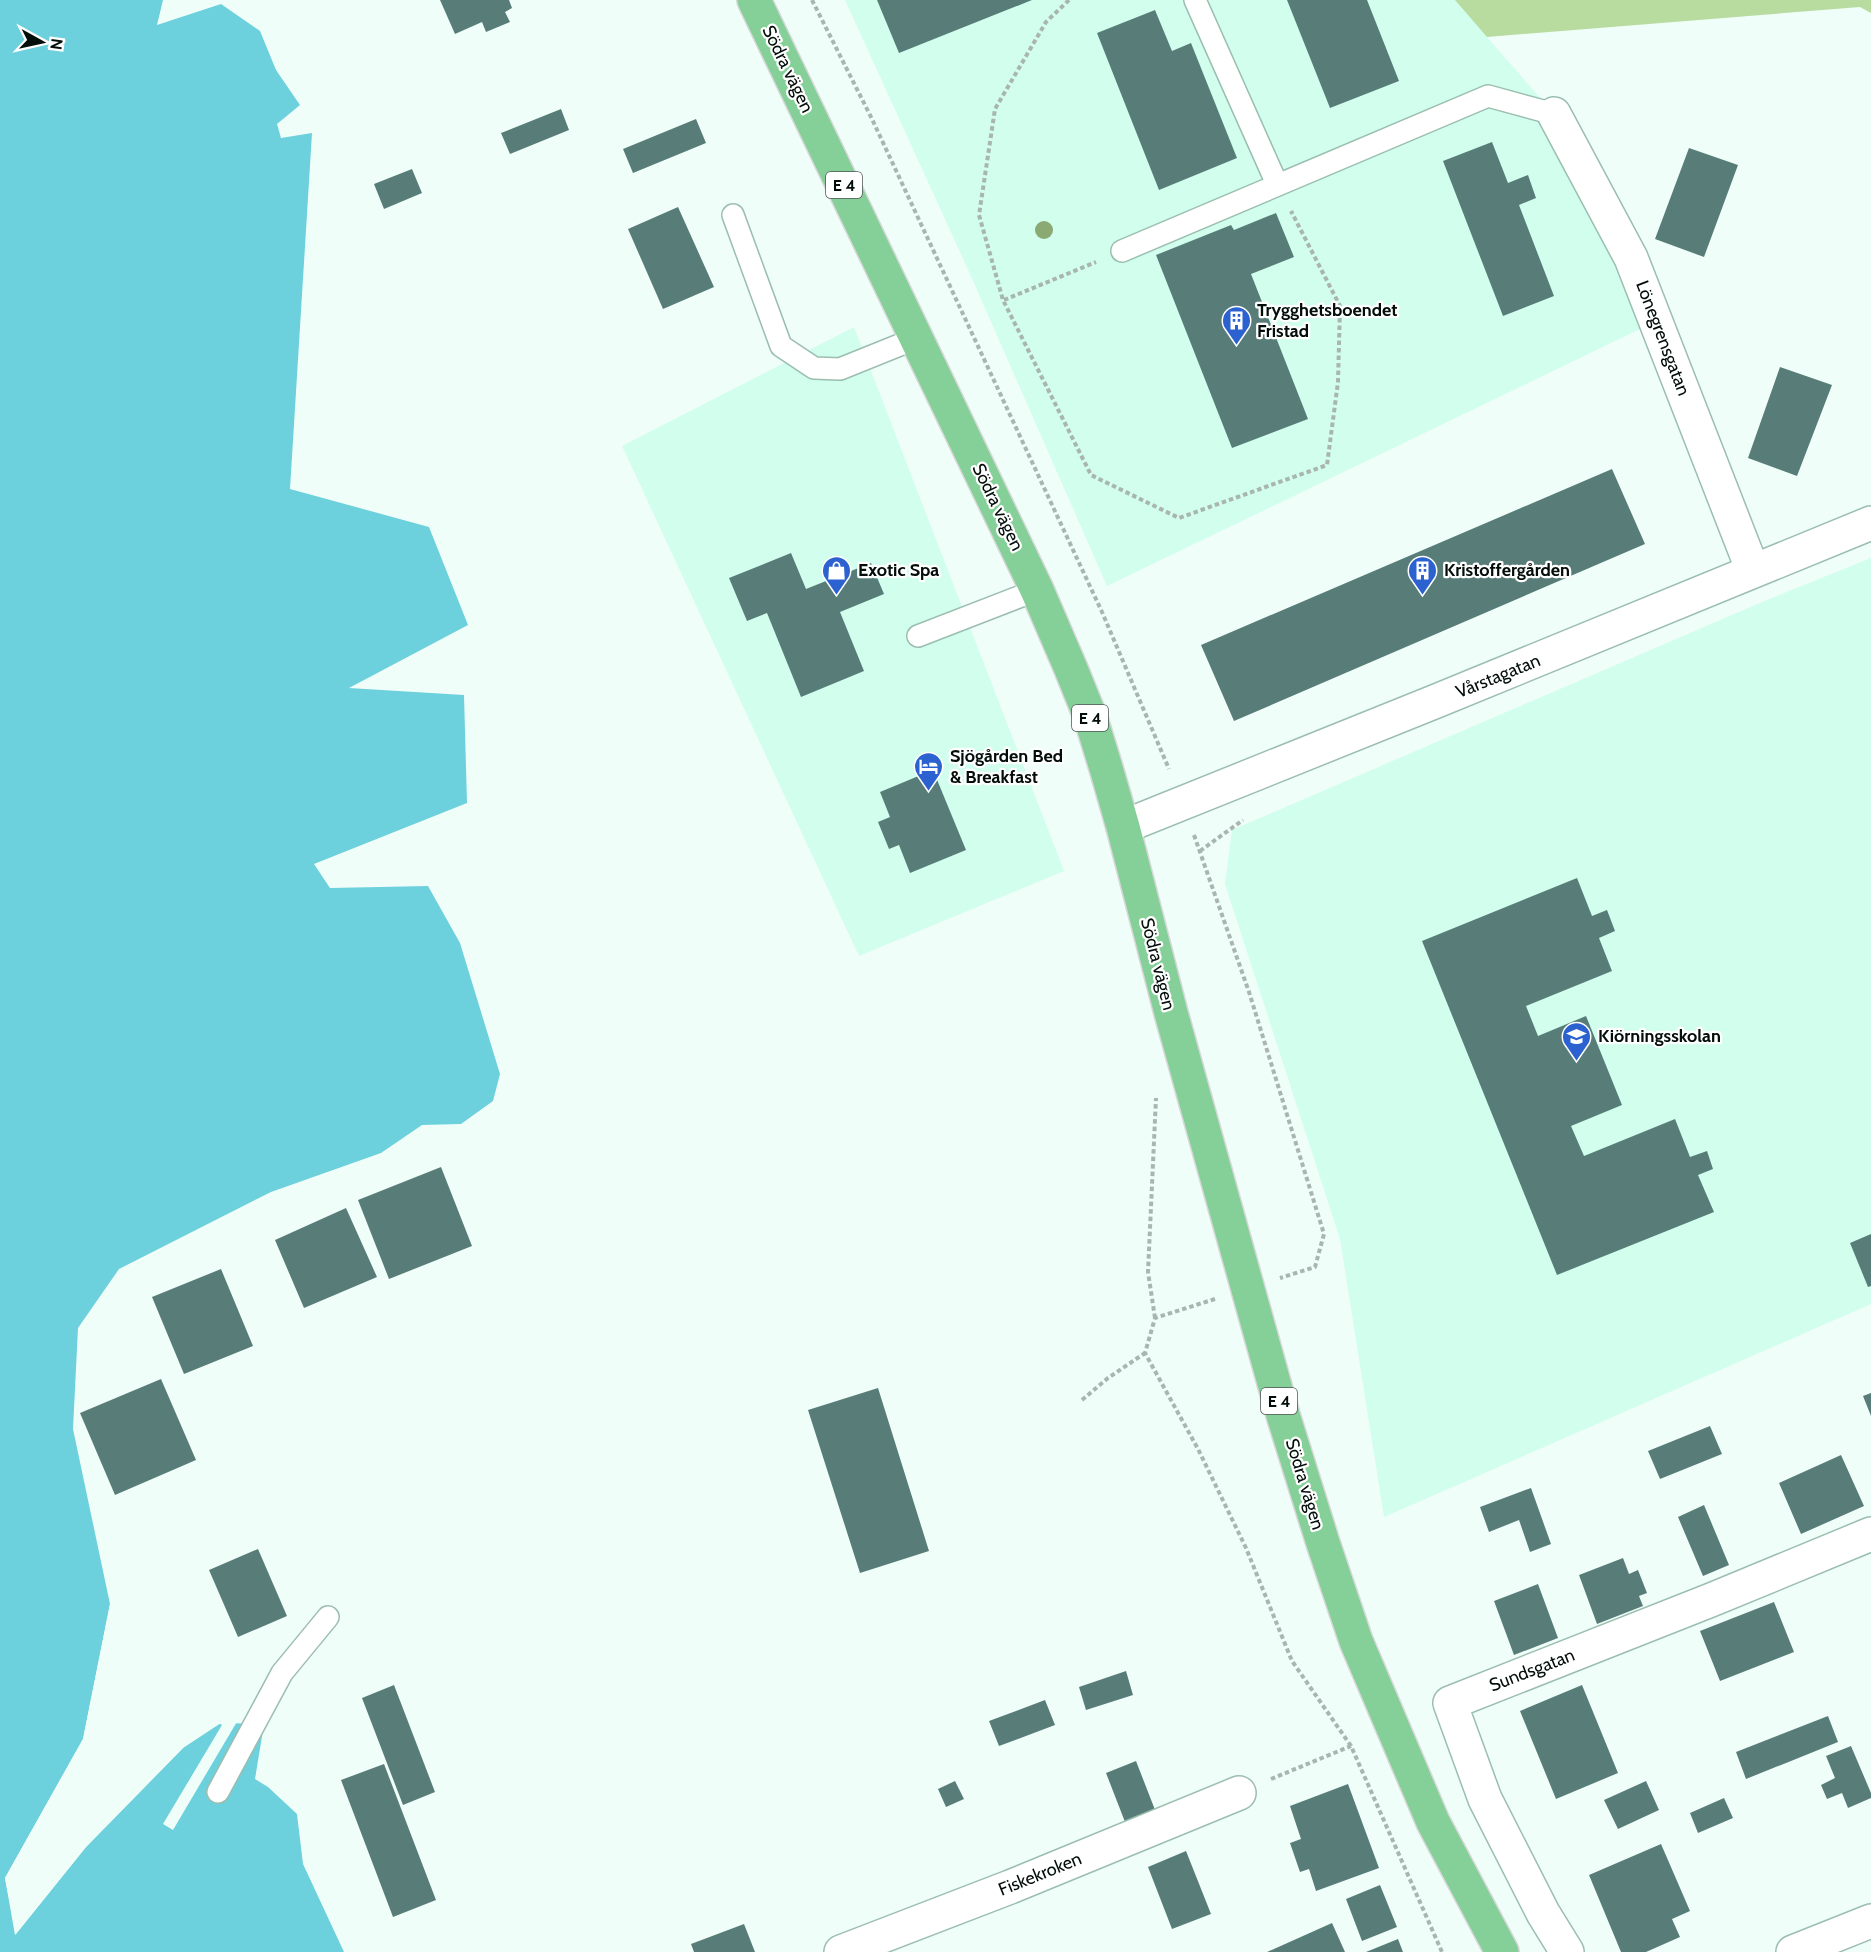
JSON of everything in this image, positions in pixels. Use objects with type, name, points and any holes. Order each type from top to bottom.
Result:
[{"type":"highway","name":"Södra vägen","points":[[754,0],[1058,634],[1090,716],[1123,826],[1174,1025],[1283,1415],[1323,1543],[1356,1641],[1433,1822],[1502,1952]]},
{"type":"street","name":"Lönegrensgatan","points":[[1554,114],[1632,258],[1753,571]]},
{"type":"street","name":"Vårstagatan","points":[[1123,826],[1434,702],[1871,523]]},
{"type":"street","name":"Sundsgatan","points":[[1567,1952],[1543,1913],[1485,1799],[1450,1703],[1871,1534]]},
{"type":"street","name":"Fiskekroken","points":[[841,1952],[1010,1887],[1239,1793]]},
{"type":"street","points":[[1793,1952],[1871,1921]]},
{"type":"lane","points":[[1195,0],[1277,184]]},
{"type":"lane","points":[[1122,251],[1488,96],[1554,114]]},
{"type":"lane","points":[[733,215],[781,346],[814,368],[840,369],[917,338]]},
{"type":"lane","points":[[918,636],[1037,590]]},
{"type":"lane","points":[[218,1792],[282,1673],[328,1617]]},
{"type":"path","points":[[1070,0],[1046,22],[995,109],[979,214],[1003,300],[1090,475],[1179,518],[1327,465],[1338,382],[1340,306],[1277,184]]},
{"type":"path","points":[[1003,300],[1122,251]]},
{"type":"path","points":[[1082,1400],[1108,1378],[1145,1353],[1155,1318],[1148,1272],[1156,1126],[1155,1096]]},
{"type":"path","points":[[1155,1318],[1219,1298]]},
{"type":"path","points":[[1145,1353],[1198,1449],[1241,1538],[1292,1661],[1351,1746],[1442,1952]]},
{"type":"path","points":[[1239,1793],[1351,1746]]},
{"type":"shaded area","points":[[845,0],[1473,0],[1487,37],[1554,114],[1640,329],[1107,586],[970,274]]},
{"type":"shaded area","points":[[854,327],[1064,871],[859,956],[622,446]]},
{"type":"shaded area","name":"Kiörningsskolan","points":[[1871,558],[1871,1304],[1384,1517],[1340,1239],[1225,884],[1232,830],[1762,602]]},
{"type":"green space","points":[[1455,0],[1871,0],[1871,13],[1860,7],[1487,37]]},
{"type":"water","points":[[0,0],[163,0],[157,25],[221,4],[260,31],[276,70],[300,105],[277,124],[281,138],[312,133],[290,489],[429,527],[468,625],[349,688],[464,695],[467,803],[314,864],[330,888],[428,886],[460,943],[500,1074],[493,1101],[461,1124],[422,1125],[381,1153],[271,1192],[119,1269],[78,1328],[73,1429],[110,1604],[83,1739],[5,1878],[16,1934],[86,1847],[183,1748],[221,1723],[264,1724],[255,1779],[268,1787],[297,1814],[303,1864],[344,1952],[0,1952]]},
{"type":"pier","points":[[110,1604],[112,1608],[86,1740],[8,1879],[17,1928],[84,1845],[182,1745],[183,1748],[86,1847],[15,1935],[5,1878],[83,1739]]},
{"type":"pier","points":[[238,1720],[173,1830],[163,1824],[222,1725],[217,1722]]},
{"type":"building","points":[[440,0],[509,0],[512,8],[505,12],[510,22],[486,32],[482,22],[455,34]]},
{"type":"building","points":[[877,0],[1032,0],[899,53]]},
{"type":"building","points":[[1287,0],[1367,0],[1399,81],[1330,108]]},
{"type":"building","points":[[1155,10],[1172,51],[1191,43],[1237,158],[1159,190],[1097,33]]},
{"type":"building","points":[[561,109],[569,130],[510,154],[501,133]]},
{"type":"building","points":[[696,119],[706,143],[633,173],[623,149]]},
{"type":"building","points":[[1492,142],[1508,183],[1528,175],[1536,198],[1519,205],[1554,296],[1503,316],[1443,161]]},
{"type":"building","points":[[1689,148],[1738,165],[1704,257],[1655,239]]},
{"type":"building","points":[[412,169],[422,193],[384,209],[374,184]]},
{"type":"building","points":[[678,207],[714,287],[663,309],[628,229]]},
{"type":"building","name":"Trygghetsboendet Fristad","points":[[1276,213],[1294,257],[1251,274],[1308,419],[1232,448],[1156,255],[1231,225],[1234,230]]},
{"type":"building","points":[[1780,367],[1832,385],[1797,476],[1748,458]]},
{"type":"building","name":"Kristoffergården","points":[[1612,469],[1645,544],[1234,721],[1201,645]]},
{"type":"building","points":[[791,553],[806,589],[871,563],[884,594],[840,612],[864,671],[801,697],[767,613],[747,621],[729,578]]},
{"type":"building","points":[[933,770],[966,850],[910,873],[899,845],[889,849],[878,822],[890,817],[880,792]]},
{"type":"building","points":[[1577,878],[1592,916],[1607,910],[1615,931],[1599,938],[1612,971],[1526,1006],[1538,1036],[1586,1016],[1622,1105],[1571,1126],[1584,1156],[1675,1119],[1690,1157],[1707,1151],[1713,1169],[1698,1175],[1714,1212],[1557,1275],[1422,941]]},
{"type":"building","points":[[441,1167],[472,1246],[389,1279],[358,1200]]},
{"type":"building","points":[[346,1208],[377,1277],[304,1308],[275,1240]]},
{"type":"building","points":[[1871,1234],[1871,1286],[1868,1287],[1850,1243]]},
{"type":"building","points":[[221,1269],[253,1346],[184,1374],[152,1297]]},
{"type":"building","points":[[161,1379],[196,1460],[115,1495],[80,1413]]},
{"type":"building","points":[[878,1388],[929,1551],[860,1573],[808,1410]]},
{"type":"building","points":[[1871,1393],[1871,1416],[1863,1396]]},
{"type":"building","points":[[1710,1426],[1722,1454],[1660,1479],[1648,1451]]},
{"type":"building","points":[[1841,1455],[1864,1506],[1801,1534],[1779,1483]]},
{"type":"building","points":[[1531,1488],[1551,1544],[1530,1552],[1519,1520],[1489,1532],[1480,1507]]},
{"type":"building","points":[[1704,1505],[1729,1565],[1703,1576],[1678,1517]]},
{"type":"building","points":[[258,1549],[287,1616],[238,1637],[209,1570]]},
{"type":"building","points":[[1623,1558],[1629,1574],[1638,1570],[1647,1593],[1639,1596],[1643,1606],[1597,1624],[1579,1575]]},
{"type":"building","points":[[1538,1584],[1558,1638],[1514,1655],[1494,1601]]},
{"type":"building","points":[[1774,1602],[1794,1652],[1720,1681],[1700,1631]]},
{"type":"building","points":[[1126,1671],[1133,1695],[1086,1710],[1079,1687]]},
{"type":"building","points":[[394,1685],[435,1792],[403,1805],[362,1698]]},
{"type":"building","points":[[1582,1685],[1618,1773],[1556,1799],[1520,1711]]},
{"type":"building","points":[[1045,1700],[1055,1725],[999,1746],[989,1721]]},
{"type":"building","points":[[1828,1716],[1838,1742],[1746,1779],[1736,1752]]},
{"type":"building","points":[[1851,1746],[1871,1798],[1848,1808],[1842,1793],[1827,1799],[1821,1785],[1835,1778],[1826,1756]]},
{"type":"building","points":[[1136,1761],[1157,1815],[1127,1827],[1106,1773]]},
{"type":"building","points":[[384,1764],[436,1900],[393,1917],[341,1780]]},
{"type":"building","points":[[955,1781],[964,1799],[946,1807],[938,1789]]},
{"type":"building","points":[[1646,1781],[1659,1810],[1618,1829],[1604,1800]]},
{"type":"building","points":[[1348,1784],[1379,1868],[1316,1891],[1309,1869],[1300,1872],[1290,1843],[1301,1839],[1290,1806]]},
{"type":"building","points":[[1724,1798],[1733,1818],[1698,1833],[1690,1813]]},
{"type":"building","points":[[1661,1844],[1690,1911],[1672,1919],[1680,1937],[1646,1952],[1621,1952],[1589,1875]]},
{"type":"building","points":[[1186,1851],[1211,1914],[1172,1929],[1148,1867]]},
{"type":"building","points":[[1380,1885],[1397,1927],[1362,1941],[1346,1899]]},
{"type":"building","points":[[1332,1923],[1345,1952],[1267,1952]]},
{"type":"building","points":[[744,1924],[755,1952],[694,1952],[691,1944]]},
{"type":"building","points":[[1398,1939],[1403,1952],[1366,1952]]},
{"type":"place","name":"Trygghetsboendet Fristad","points":[[1236,346]]},
{"type":"place","name":"Exotic Spa","points":[[837,596]]},
{"type":"place","name":"Kristoffergården","points":[[1423,596]]},
{"type":"place","name":"Sjögården Bed & Breakfast","points":[[929,792]]},
{"type":"place","name":"Kiörningsskolan","points":[[1577,1062]]}]
